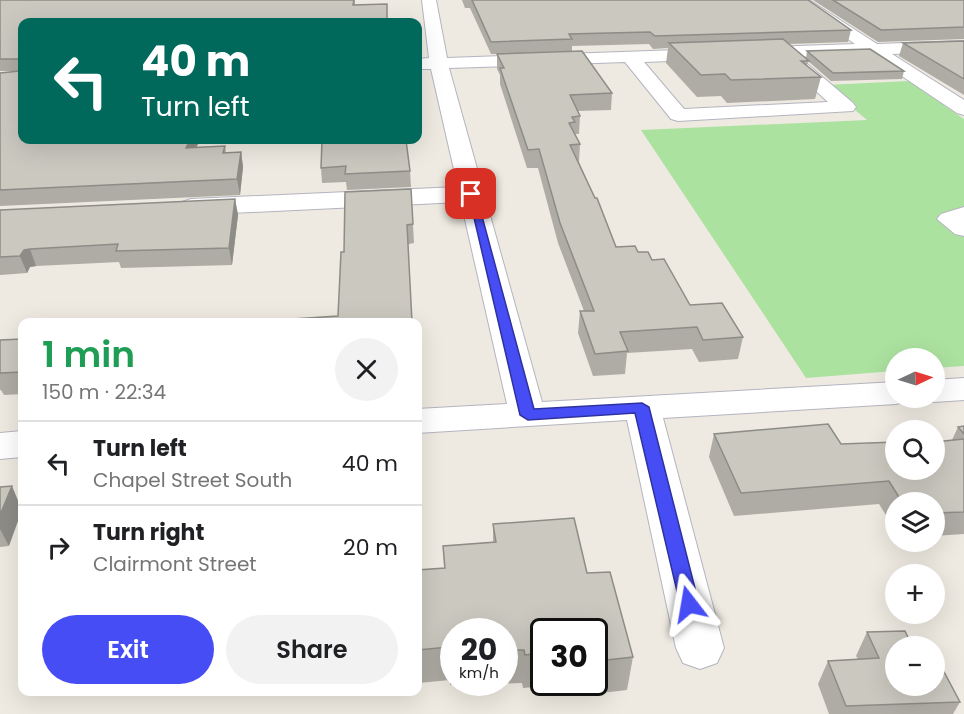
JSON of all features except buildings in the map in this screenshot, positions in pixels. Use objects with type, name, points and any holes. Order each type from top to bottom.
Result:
[{"type":"street","points":[[429,0],[438,64],[528,415]]},
{"type":"street","points":[[799,0],[964,109]]},
{"type":"street","points":[[422,64],[964,46]]},
{"type":"street","points":[[630,57],[678,115],[846,107],[784,52]]},
{"type":"street","points":[[165,208],[471,194]]},
{"type":"street","points":[[964,215],[950,219],[964,228]]},
{"type":"street","points":[[945,390],[964,389]]},
{"type":"street","points":[[422,421],[885,394]]},
{"type":"street","points":[[642,407],[700,648]]},
{"type":"street","points":[[0,446],[18,444]]},
{"type":"green space","points":[[909,81],[964,119],[964,366],[945,367],[945,348],[885,348],[885,372],[806,378],[641,130],[867,120],[825,85]]},
{"type":"route","points":[[471,194],[528,415],[642,407],[689,604]]}]
